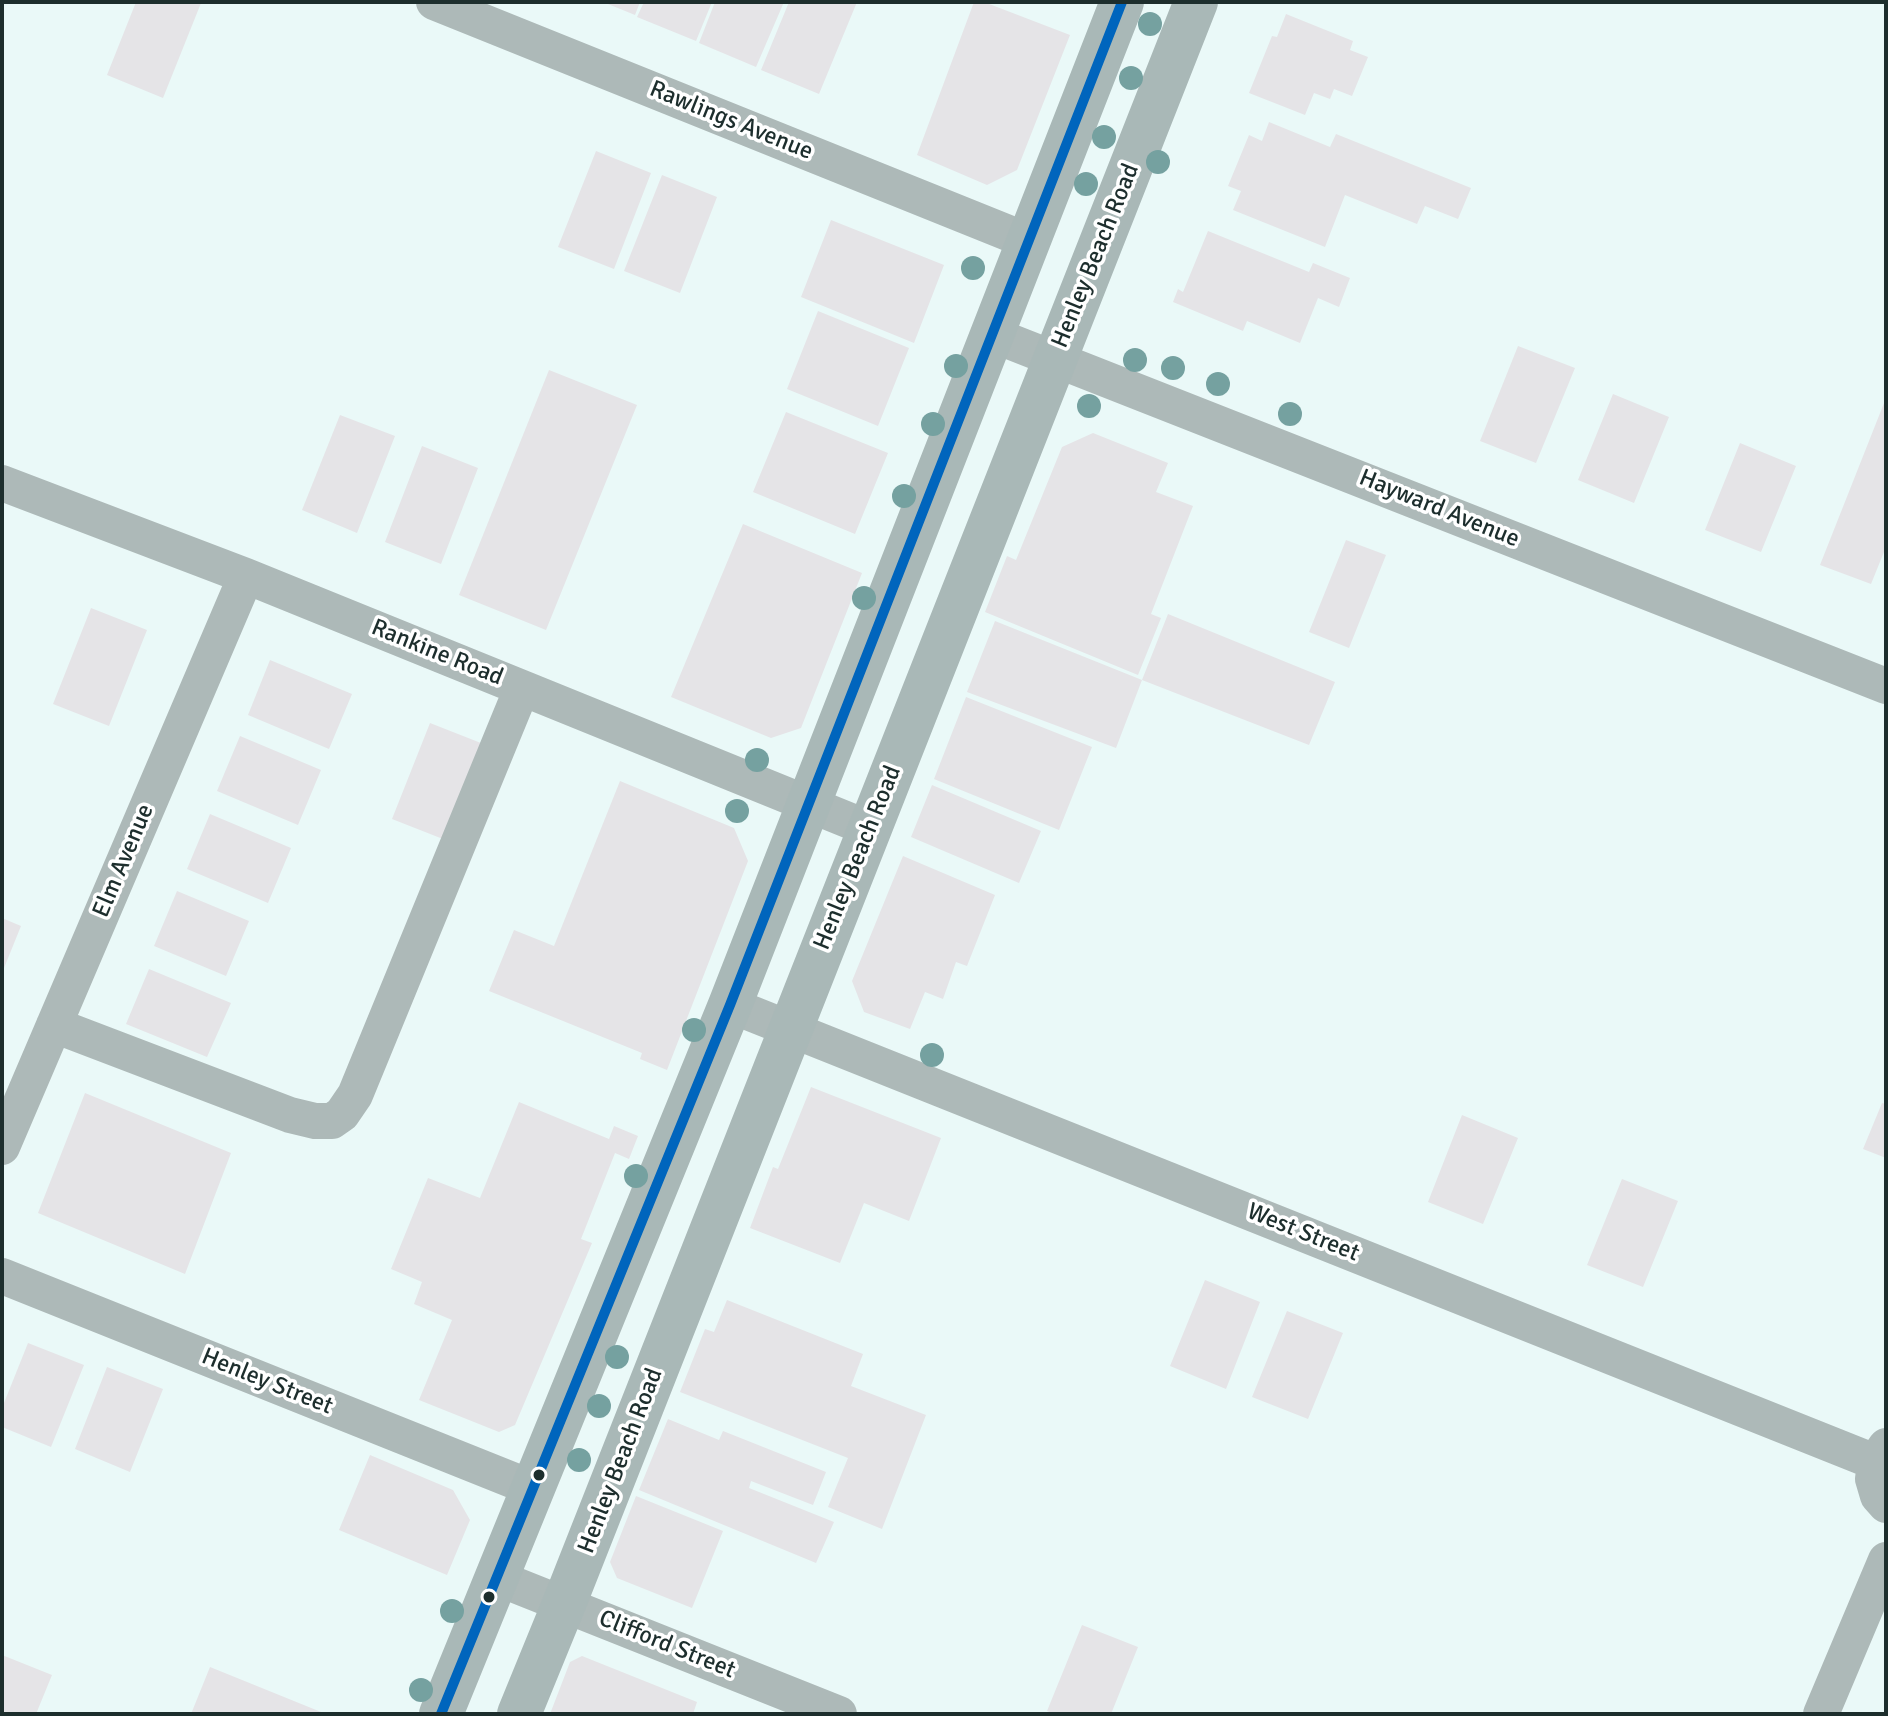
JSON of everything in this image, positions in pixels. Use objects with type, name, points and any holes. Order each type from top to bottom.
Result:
[{"type":"main road","points":[[441,1714],[730,1005],[1122,2]]},
{"type":"main road","name":"Henley Beach Road","points":[[519,1714],[1196,2]]},
{"type":"street","name":"Rawlings Avenue","points":[[442,4],[1028,241]]},
{"type":"street","name":"Hayward Avenue","points":[[991,334],[1886,686]]},
{"type":"street","name":"Rankine Road","points":[[2,483],[246,576],[870,829]]},
{"type":"street","name":"Elm Avenue","points":[[2,1147],[246,576]]},
{"type":"street","points":[[54,1025],[290,1115],[315,1121],[332,1121],[342,1114],[355,1095],[522,688]]},
{"type":"street","name":"West Street","points":[[730,1005],[1881,1454]]},
{"type":"street","name":"Henley Street","points":[[2,1276],[532,1488]]},
{"type":"street","points":[[1881,1454],[1873,1479],[1878,1496],[1886,1505]]},
{"type":"street","points":[[1821,1714],[1886,1560]]},
{"type":"street","name":"Clifford Street","points":[[495,1577],[839,1714]]},
{"type":"building","points":[[136,2],[201,3],[163,98],[107,75]]},
{"type":"building","points":[[603,2],[640,2],[635,15]]},
{"type":"building","points":[[644,2],[712,2],[696,41],[637,17]]},
{"type":"building","points":[[715,2],[784,2],[756,67],[699,43]]},
{"type":"building","points":[[789,2],[857,2],[819,94],[761,70]]},
{"type":"building","points":[[974,2],[984,2],[1070,35],[1017,170],[987,185],[917,155]]},
{"type":"building","points":[[1286,14],[1353,41],[1350,50],[1368,57],[1352,96],[1334,89],[1330,99],[1314,93],[1305,115],[1249,93],[1272,36],[1277,37]]},
{"type":"building","points":[[1269,122],[1330,147],[1336,134],[1471,188],[1458,219],[1425,206],[1417,224],[1345,195],[1325,247],[1233,210],[1241,191],[1228,186],[1249,135],[1262,141]]},
{"type":"building","points":[[596,151],[651,173],[614,269],[558,247]]},
{"type":"building","points":[[662,175],[717,197],[680,293],[624,271]]},
{"type":"building","points":[[831,220],[944,265],[914,343],[801,297]]},
{"type":"building","points":[[1208,231],[1309,272],[1313,263],[1350,278],[1339,307],[1318,298],[1300,343],[1247,321],[1243,331],[1173,302],[1178,289],[1183,292]]},
{"type":"building","points":[[818,311],[909,348],[878,426],[787,389]]},
{"type":"building","points":[[1518,346],[1575,368],[1536,463],[1480,441]]},
{"type":"building","points":[[549,370],[637,405],[546,630],[459,595]]},
{"type":"building","points":[[1613,394],[1669,417],[1634,503],[1578,480]]},
{"type":"building","points":[[1886,398],[1886,547],[1871,584],[1820,565]]},
{"type":"building","points":[[786,412],[888,453],[855,534],[753,492]]},
{"type":"building","points":[[340,415],[395,436],[357,533],[302,510]]},
{"type":"building","points":[[1093,433],[1168,463],[1156,492],[1193,506],[1151,614],[1161,618],[1138,675],[985,612],[1007,556],[1016,560],[1062,447]]},
{"type":"building","points":[[1740,443],[1796,466],[1761,552],[1705,530]]},
{"type":"building","points":[[422,446],[478,468],[441,564],[385,542]]},
{"type":"building","points":[[743,524],[862,573],[801,728],[771,738],[671,697]]},
{"type":"building","points":[[1346,540],[1386,555],[1349,648],[1309,632]]},
{"type":"building","points":[[91,608],[147,630],[109,726],[53,704]]},
{"type":"building","points":[[1168,614],[1335,682],[1309,745],[1142,680]]},
{"type":"building","points":[[995,621],[1142,680],[1116,748],[967,692]]},
{"type":"building","points":[[270,660],[352,694],[329,749],[248,715]]},
{"type":"building","points":[[966,697],[1092,747],[1059,830],[934,779]]},
{"type":"building","points":[[430,723],[486,745],[448,841],[392,819]]},
{"type":"building","points":[[240,736],[321,770],[298,825],[217,791]]},
{"type":"building","points":[[620,781],[734,828],[748,861],[667,1070],[640,1059],[642,1053],[489,991],[514,930],[554,946]]},
{"type":"building","points":[[932,785],[1041,831],[1019,883],[911,837]]},
{"type":"building","points":[[210,814],[291,848],[268,903],[187,869]]},
{"type":"building","points":[[903,856],[995,895],[967,966],[956,962],[943,999],[925,992],[910,1029],[864,1012],[852,981]]},
{"type":"building","points":[[177,891],[249,921],[226,976],[154,946]]},
{"type":"building","points":[[2,918],[21,926],[2,973]]},
{"type":"building","points":[[149,969],[231,1003],[207,1057],[126,1024]]},
{"type":"building","points":[[811,1087],[941,1138],[909,1221],[864,1203],[840,1263],[750,1228],[773,1167],[778,1169]]},
{"type":"building","points":[[85,1093],[231,1153],[185,1274],[38,1213]]},
{"type":"building","points":[[519,1102],[609,1139],[614,1126],[638,1136],[629,1159],[615,1153],[581,1239],[592,1243],[515,1425],[499,1432],[419,1400],[452,1320],[414,1304],[422,1282],[391,1269],[428,1178],[480,1198]]},
{"type":"building","points":[[1882,1103],[1886,1104],[1886,1158],[1863,1149]]},
{"type":"building","points":[[1462,1115],[1518,1138],[1483,1224],[1428,1202]]},
{"type":"building","points":[[1622,1179],[1678,1201],[1643,1287],[1587,1265]]},
{"type":"building","points":[[1205,1280],[1260,1302],[1226,1389],[1170,1366]]},
{"type":"building","points":[[727,1300],[863,1354],[851,1386],[926,1415],[882,1529],[828,1507],[848,1458],[680,1392],[705,1329],[714,1332]]},
{"type":"building","points":[[1287,1311],[1343,1333],[1308,1419],[1252,1397]]},
{"type":"building","points":[[28,1343],[84,1365],[51,1447],[2,1427],[2,1408]]},
{"type":"building","points":[[107,1367],[163,1389],[130,1472],[75,1449]]},
{"type":"building","points":[[668,1419],[719,1440],[723,1431],[826,1472],[813,1505],[751,1481],[749,1488],[834,1522],[816,1563],[639,1490]]},
{"type":"building","points":[[370,1455],[453,1490],[470,1520],[447,1575],[339,1530]]},
{"type":"building","points":[[636,1496],[723,1531],[692,1608],[617,1578],[610,1562]]},
{"type":"building","points":[[1082,1625],[1138,1647],[1111,1714],[1054,1714],[1047,1711]]},
{"type":"building","points":[[2,1655],[52,1675],[36,1714],[2,1714]]},
{"type":"building","points":[[582,1656],[697,1702],[693,1714],[550,1714],[570,1662]]},
{"type":"building","points":[[210,1667],[326,1714],[191,1714]]},
{"type":"transit line","points":[[441,1714],[730,1005],[1122,2]]}]
